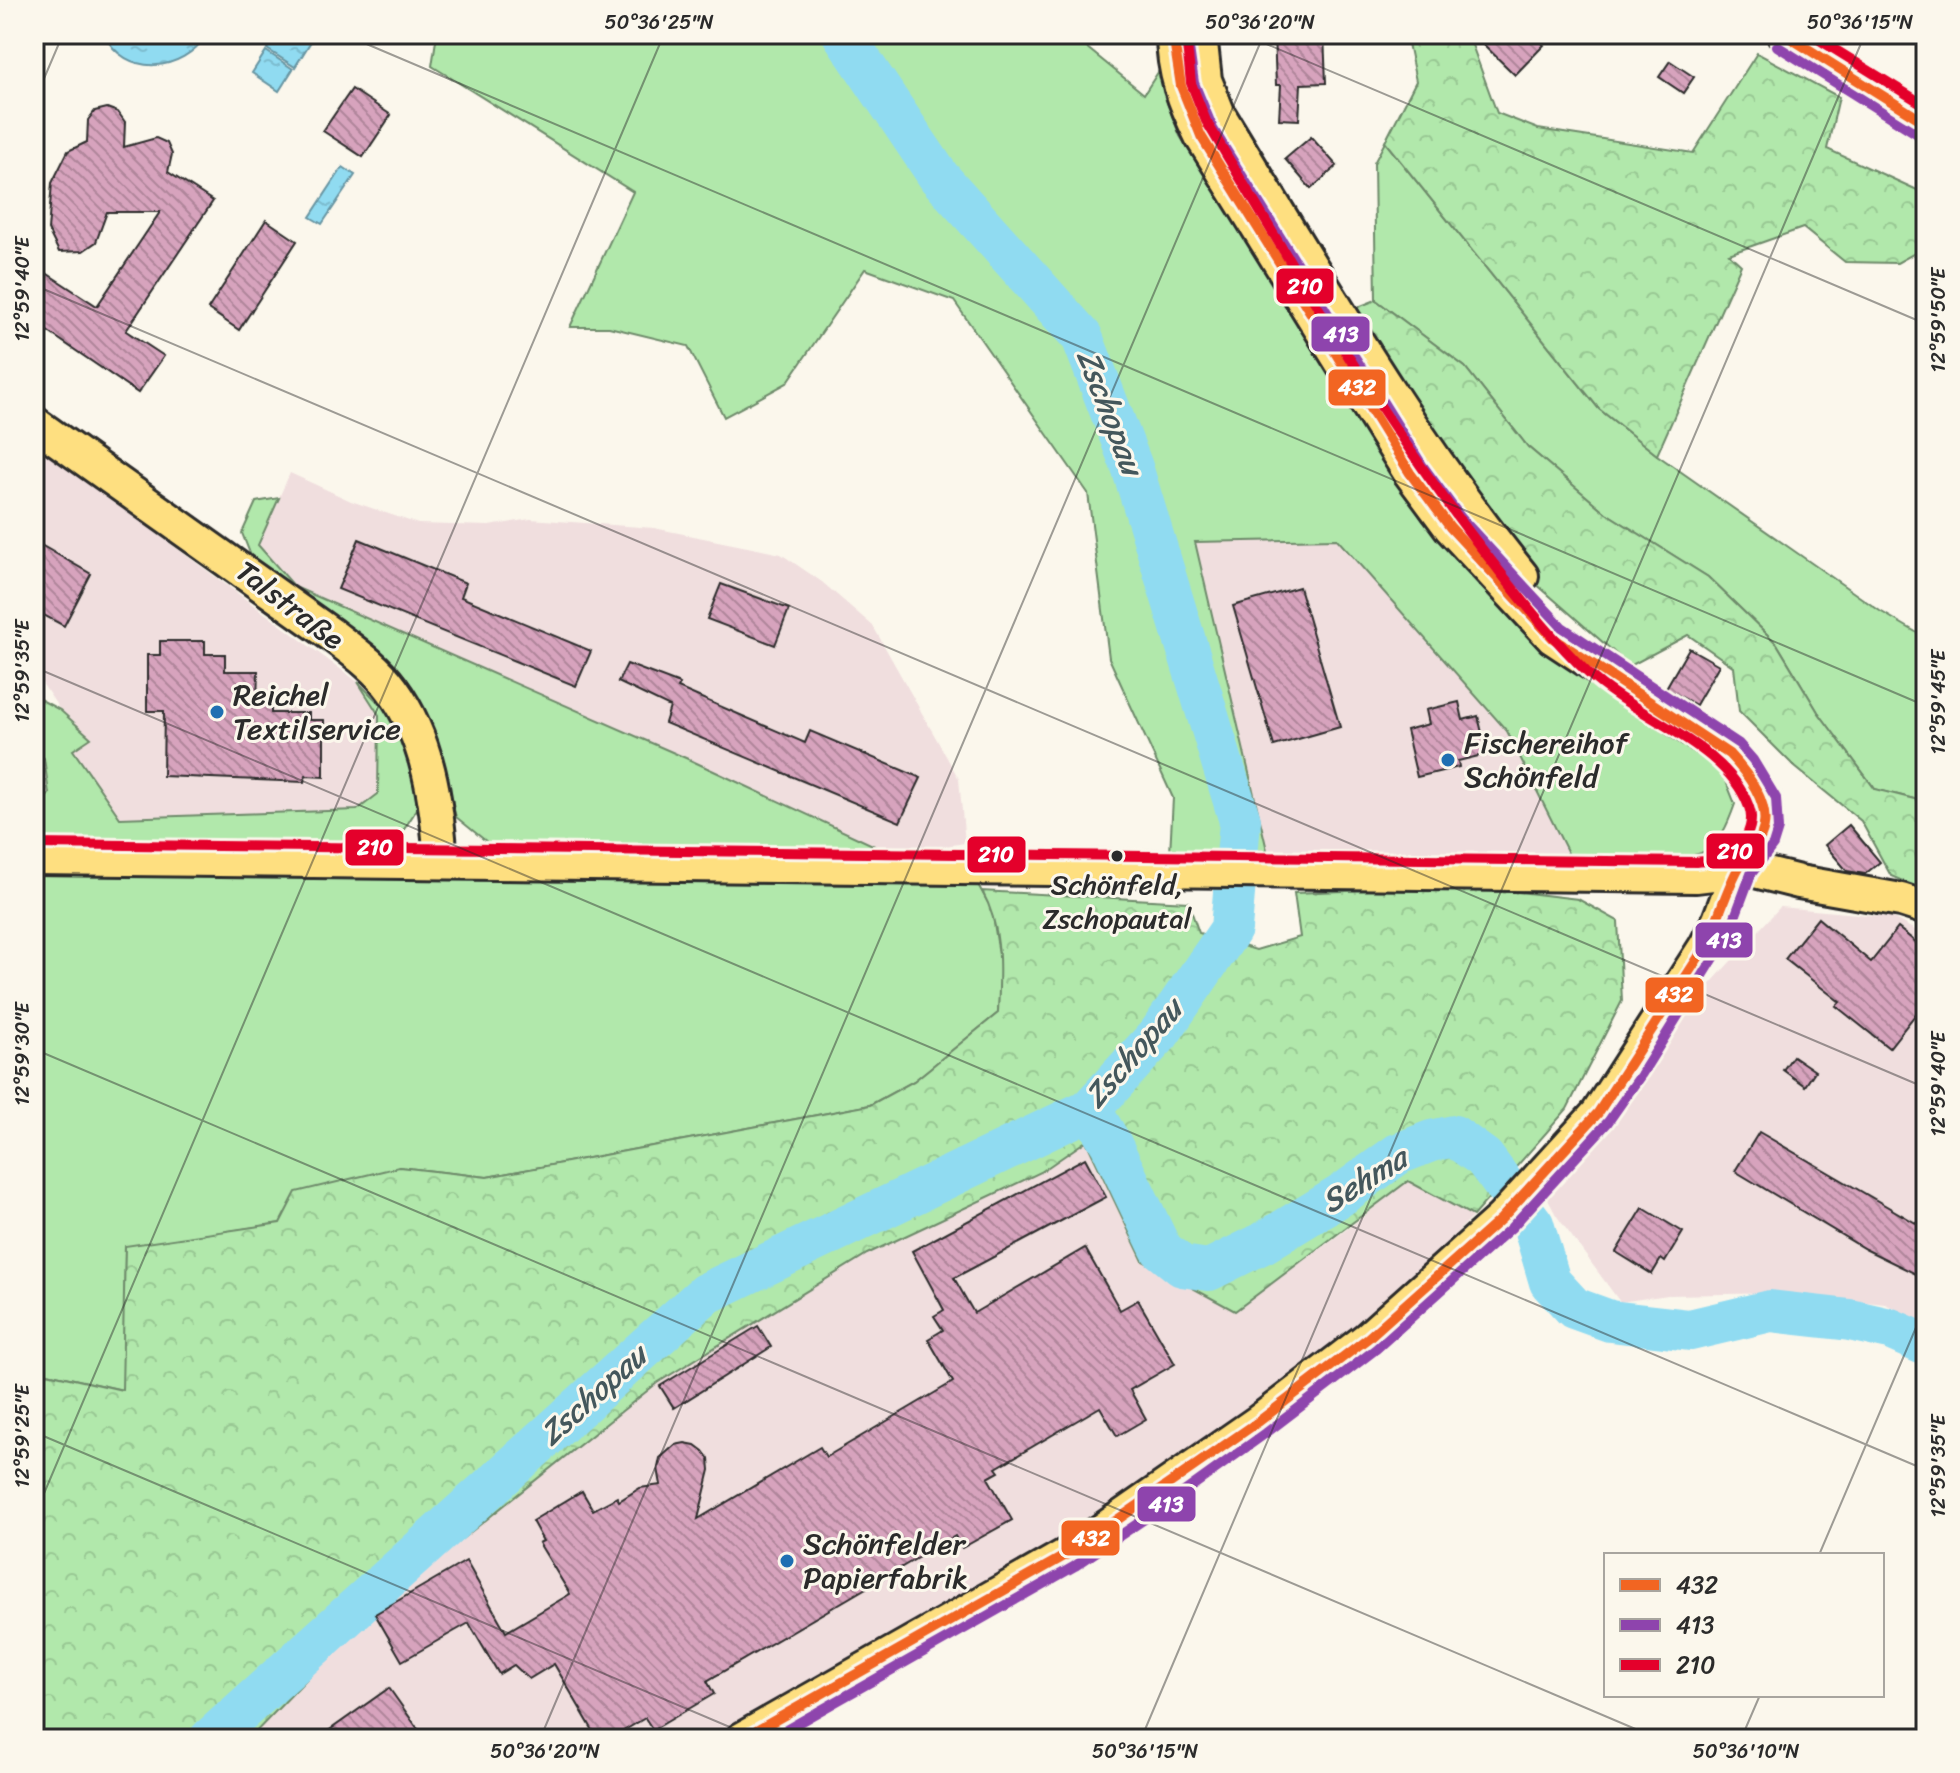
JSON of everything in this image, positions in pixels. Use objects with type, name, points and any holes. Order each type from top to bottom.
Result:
[{"type":"main road","points":[[742,1739],[1068,1554],[1258,1422],[1368,1338],[1501,1219],[1598,1113],[1705,947],[1739,867],[1760,839],[1765,815],[1763,803],[1742,768],[1713,742],[1553,638],[1450,527],[1410,473],[1201,136],[1181,96],[1173,58],[1173,34]]},
{"type":"main road","points":[[1200,34],[1205,80],[1219,115],[1414,430],[1491,538],[1599,667]]},
{"type":"main road","points":[[1784,34],[1926,123]]},
{"type":"main road","name":"Talstraße","points":[[34,423],[320,626],[368,664],[391,687],[418,735],[429,771],[441,862]]},
{"type":"main road","points":[[34,858],[1696,876],[1729,872],[1739,867],[1799,882],[1901,900],[1926,908]]},
{"type":"shaded area","points":[[34,443],[358,682],[379,715],[378,794],[357,810],[120,818],[73,750],[90,737],[60,710],[34,671]]},
{"type":"shaded area","points":[[290,473],[351,501],[418,524],[489,526],[530,519],[654,528],[781,554],[822,582],[873,626],[959,779],[965,843],[892,854],[688,759],[295,587],[258,545]]},
{"type":"shaded area","points":[[1337,539],[1507,731],[1571,859],[1267,850],[1194,542]]},
{"type":"shaded area","points":[[1780,907],[1891,917],[1926,936],[1926,1324],[1885,1304],[1784,1293],[1668,1295],[1620,1302],[1556,1215],[1543,1190],[1663,1036]]},
{"type":"shaded area","points":[[1086,1140],[1143,1261],[1235,1311],[1408,1181],[1473,1216],[1359,1332],[1067,1542],[725,1739],[249,1739],[372,1611],[657,1383],[863,1257],[1041,1172]]},
{"type":"green space","points":[[437,34],[1070,34],[1144,94],[1160,69],[1163,92],[1180,136],[1423,521],[1575,672],[1708,758],[1725,779],[1735,804],[1723,832],[1708,850],[1689,856],[1638,860],[1571,859],[1507,731],[1337,539],[1195,542],[1267,850],[1170,853],[1173,798],[1109,658],[1088,493],[954,301],[865,269],[787,383],[724,417],[688,346],[609,327],[570,327],[633,192],[432,66]]},
{"type":"green space","points":[[1406,34],[1468,34],[1497,113],[1538,129],[1693,153],[1757,53],[1839,97],[1827,149],[1926,194],[1926,247],[1897,263],[1845,262],[1803,228],[1729,254],[1741,265],[1657,455],[1599,409],[1385,142],[1416,81]]},
{"type":"green space","points":[[1385,142],[1599,409],[1657,455],[1880,611],[1926,638],[1926,802],[1875,789],[1818,712],[1777,644],[1708,577],[1606,513],[1528,447],[1465,367],[1376,300],[1374,163]]},
{"type":"green space","points":[[1376,300],[1465,367],[1528,447],[1606,513],[1708,577],[1777,644],[1818,712],[1875,789],[1926,802],[1926,891],[1891,876],[1861,821],[1795,767],[1739,711],[1734,667],[1688,635],[1630,666],[1534,582],[1353,309]]},
{"type":"green space","points":[[279,498],[258,545],[295,587],[688,759],[892,854],[487,842],[456,817],[437,749],[255,566],[242,533],[256,502]]},
{"type":"green space","points":[[358,682],[388,712],[411,749],[417,809],[401,834],[377,845],[34,843],[34,814],[49,794],[44,758],[34,751],[34,696],[60,710],[91,738],[73,750],[120,818],[357,810],[378,794],[379,715]]},
{"type":"green space","points":[[34,872],[976,881],[992,910],[1001,967],[998,1013],[914,1081],[870,1105],[487,1177],[399,1167],[281,1223],[125,1247],[123,1390],[34,1370]]},
{"type":"green space","points":[[1469,886],[1578,899],[1618,921],[1622,1001],[1567,1109],[1473,1216],[1408,1181],[1235,1311],[1143,1261],[1086,1141],[1041,1172],[867,1254],[657,1383],[372,1611],[249,1739],[34,1739],[34,1370],[122,1390],[125,1246],[280,1223],[296,1192],[399,1167],[487,1177],[870,1105],[914,1081],[998,1013],[997,935],[982,891],[1188,902],[1199,933],[1256,950],[1300,937],[1294,893]]},
{"type":"water","points":[[104,34],[207,34],[184,57],[154,65],[139,64],[126,58],[113,48]]},
{"type":"water","points":[[277,34],[306,34],[313,38],[295,67],[267,49]]},
{"type":"water","points":[[266,51],[293,69],[279,91],[252,73]]},
{"type":"water","points":[[343,167],[355,175],[322,224],[310,217]]},
{"type":"building","points":[[1274,34],[1324,34],[1326,83],[1301,84],[1299,120],[1279,119],[1281,85],[1276,85]]},
{"type":"building","points":[[1495,34],[1533,34],[1544,45],[1515,75],[1484,45]]},
{"type":"building","points":[[1670,61],[1694,77],[1683,93],[1659,77]]},
{"type":"building","points":[[352,89],[391,115],[363,157],[323,131]]},
{"type":"building","points":[[107,108],[118,112],[125,122],[124,147],[156,138],[167,143],[172,154],[168,172],[213,201],[126,331],[164,356],[138,393],[34,322],[34,265],[97,306],[160,212],[107,212],[96,242],[83,251],[59,252],[48,230],[52,183],[68,151],[87,142],[88,120],[95,111]]},
{"type":"building","points":[[1311,137],[1337,166],[1311,189],[1285,159]]},
{"type":"building","points":[[266,220],[297,241],[239,330],[208,309]]},
{"type":"building","points":[[359,539],[466,583],[461,597],[591,651],[576,686],[338,589]]},
{"type":"building","points":[[34,541],[91,574],[64,626],[34,610]]},
{"type":"building","points":[[721,584],[789,609],[775,645],[707,619]]},
{"type":"building","points":[[1299,587],[1340,727],[1274,746],[1233,606]]},
{"type":"building","name":"Reichel Textilservice","points":[[160,641],[205,641],[205,654],[225,654],[225,671],[258,671],[257,702],[271,702],[271,713],[309,713],[309,720],[324,720],[324,777],[306,776],[304,782],[163,776],[164,711],[147,711],[147,655],[160,655]]},
{"type":"building","points":[[1689,648],[1719,665],[1696,705],[1666,688]]},
{"type":"building","points":[[627,664],[680,684],[678,688],[805,743],[810,731],[921,778],[900,822],[665,723],[670,707],[618,682]]},
{"type":"building","points":[[1459,702],[1463,720],[1478,716],[1487,754],[1458,761],[1459,767],[1417,777],[1406,730],[1429,724],[1426,710]]},
{"type":"building","points":[[1849,825],[1880,862],[1865,874],[1847,871],[1825,845]]},
{"type":"building","points":[[1818,918],[1871,962],[1898,928],[1926,950],[1926,1001],[1889,1048],[1836,1006],[1840,1002],[1785,959]]},
{"type":"building","points":[[1793,1056],[1815,1071],[1805,1086],[1783,1070]]},
{"type":"building","points":[[1759,1132],[1926,1229],[1926,1279],[1865,1249],[1735,1171]]},
{"type":"building","points":[[1085,1158],[1106,1197],[954,1278],[974,1313],[1085,1248],[1120,1310],[1138,1300],[1175,1364],[1130,1390],[1146,1419],[1117,1436],[1100,1407],[996,1468],[999,1472],[988,1478],[1012,1520],[962,1548],[955,1536],[707,1681],[714,1694],[653,1730],[645,1718],[610,1739],[598,1739],[554,1664],[529,1679],[514,1665],[499,1674],[469,1623],[402,1661],[375,1614],[466,1561],[506,1632],[570,1594],[539,1543],[543,1541],[532,1521],[582,1491],[593,1510],[617,1497],[619,1501],[640,1488],[661,1485],[660,1458],[675,1445],[695,1445],[709,1459],[710,1470],[698,1519],[820,1447],[826,1457],[953,1382],[928,1339],[943,1330],[934,1316],[944,1310],[912,1251]]},
{"type":"building","points":[[1643,1208],[1683,1232],[1665,1262],[1661,1259],[1652,1274],[1616,1252]]},
{"type":"building","points":[[758,1326],[771,1347],[674,1408],[660,1386]]},
{"type":"building","points":[[389,1688],[425,1739],[317,1739]]},
{"type":"waterway","name":"Zschopau","points":[[210,1739],[705,1294],[1090,1109],[1159,1034],[1231,929],[1240,821],[1132,467],[1082,337],[939,177],[843,34]]},
{"type":"waterway","name":"Sehma","points":[[1090,1109],[1111,1144],[1161,1249],[1182,1266],[1209,1270],[1263,1243],[1340,1196],[1398,1154],[1454,1136],[1484,1158],[1533,1224],[1550,1282],[1574,1308],[1610,1321],[1690,1330],[1770,1311],[1850,1320],[1890,1329],[1926,1345]]},
{"type":"transit line","name":"432","points":[[742,1739],[1068,1554],[1258,1422],[1368,1338],[1501,1219],[1598,1113],[1705,947],[1734,876],[1759,840],[1764,825],[1762,803],[1757,792],[1729,754],[1553,638],[1450,527],[1410,473],[1201,136],[1181,86],[1173,34]]},
{"type":"transit line","name":"413","points":[[770,1739],[1075,1566],[1177,1497],[1376,1349],[1511,1228],[1608,1122],[1641,1075],[1717,953],[1732,925],[1751,874],[1773,845],[1778,829],[1776,798],[1753,760],[1739,744],[1562,627],[1461,518],[1422,465],[1213,129],[1194,83],[1187,34]]},
{"type":"transit line","name":"432","points":[[1784,34],[1926,123]]},
{"type":"transit line","name":"210","points":[[1810,34],[1926,106]]},
{"type":"transit line","name":"210","points":[[34,844],[1696,862],[1722,859],[1731,854],[1742,843],[1751,821],[1749,807],[1737,785],[1721,765],[1700,748],[1607,689],[1588,673],[1539,620],[1453,511],[1378,402],[1206,121],[1191,83],[1186,36]]},
{"type":"transit line","name":"413","points":[[1777,46],[1919,135]]},
{"type":"place","name":"Reichel Textilservice","points":[[217,712]]},
{"type":"place","name":"Fischereihof Schönfeld","points":[[1448,760]]},
{"type":"place","name":"Schönfeld, Zschopautal","points":[[1117,856]]},
{"type":"place","name":"Schönfelder Papierfabrik","points":[[787,1561]]}]
